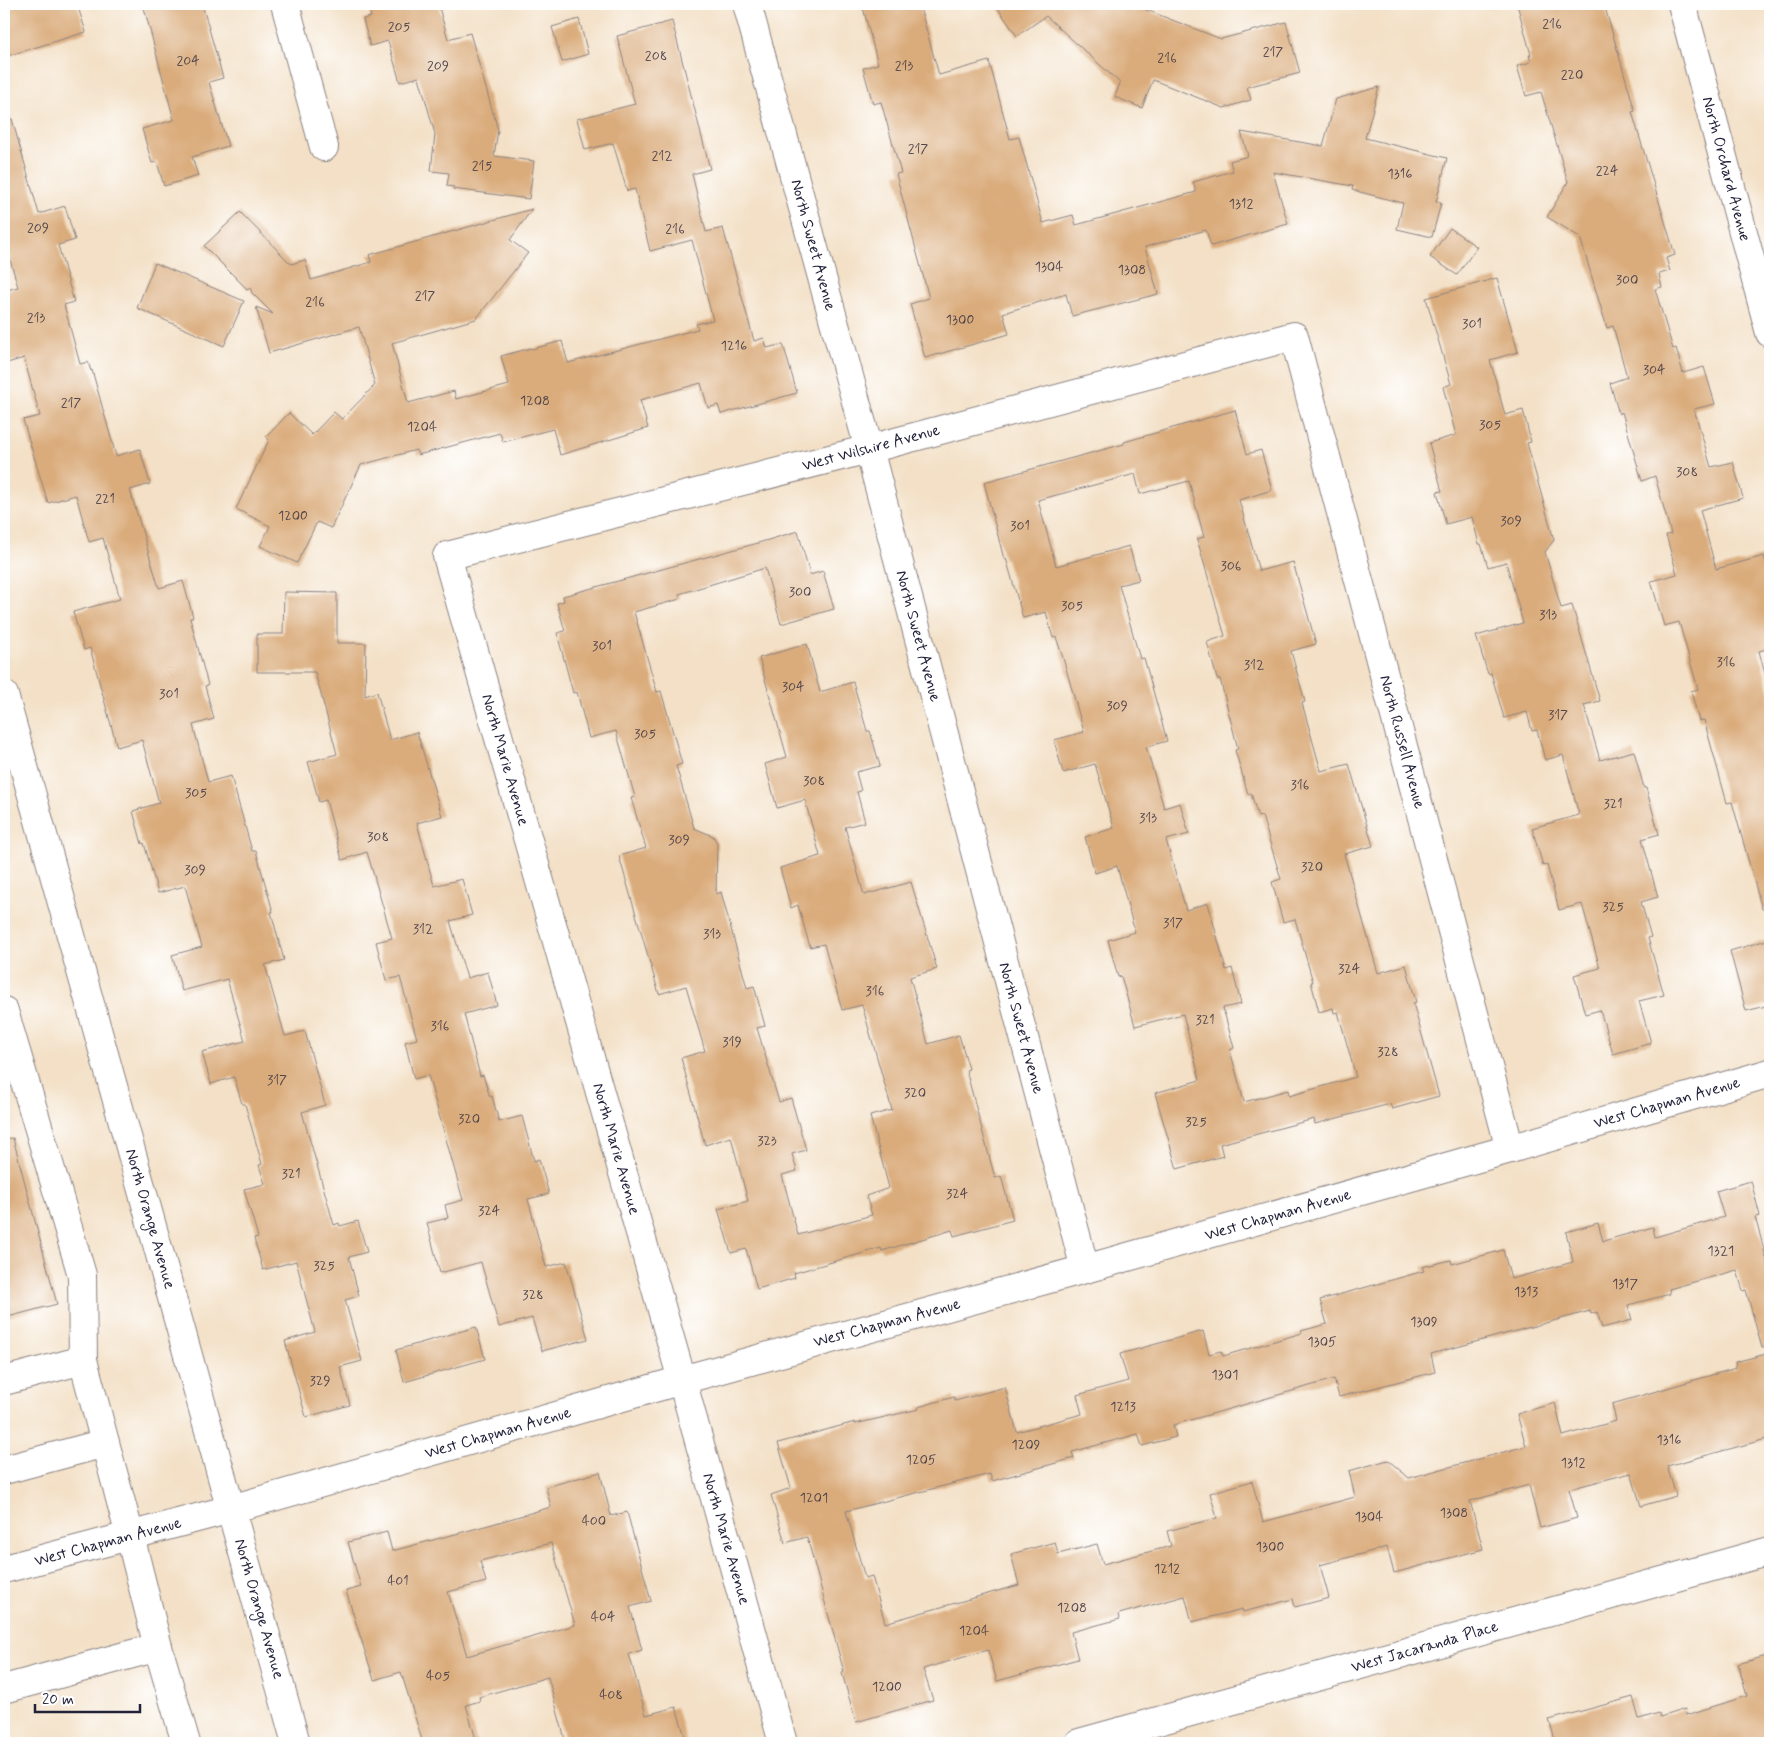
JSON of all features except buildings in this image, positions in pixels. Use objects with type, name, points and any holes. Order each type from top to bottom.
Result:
[{"type":"street","points":[[285,4],[324,147]]},
{"type":"street","name":"North Sweet Avenue","points":[[748,4],[869,449],[1084,1269]]},
{"type":"street","name":"North Orchard Avenue","points":[[1682,4],[1770,334]]},
{"type":"street","name":"West Wilshire Avenue","points":[[447,556],[869,449],[1294,336]]},
{"type":"street","name":"North Russell Avenue","points":[[1294,336],[1510,1149]]},
{"type":"street","name":"North Marie Avenue","points":[[447,556],[682,1380],[783,1743]]},
{"type":"street","name":"North Orange Avenue","points":[[4,695],[296,1743]]},
{"type":"street","points":[[4,1011],[82,1275],[82,1360],[158,1647],[186,1743]]},
{"type":"street","name":"West Chapman Avenue","points":[[4,1569],[231,1510],[682,1380],[1510,1149],[1770,1073]]},
{"type":"street","points":[[4,1381],[82,1360]]},
{"type":"street","points":[[4,1470],[105,1443]]},
{"type":"street","name":"West Jacaranda Place","points":[[1079,1743],[1770,1551]]},
{"type":"street","points":[[4,1688],[158,1647]]}]
